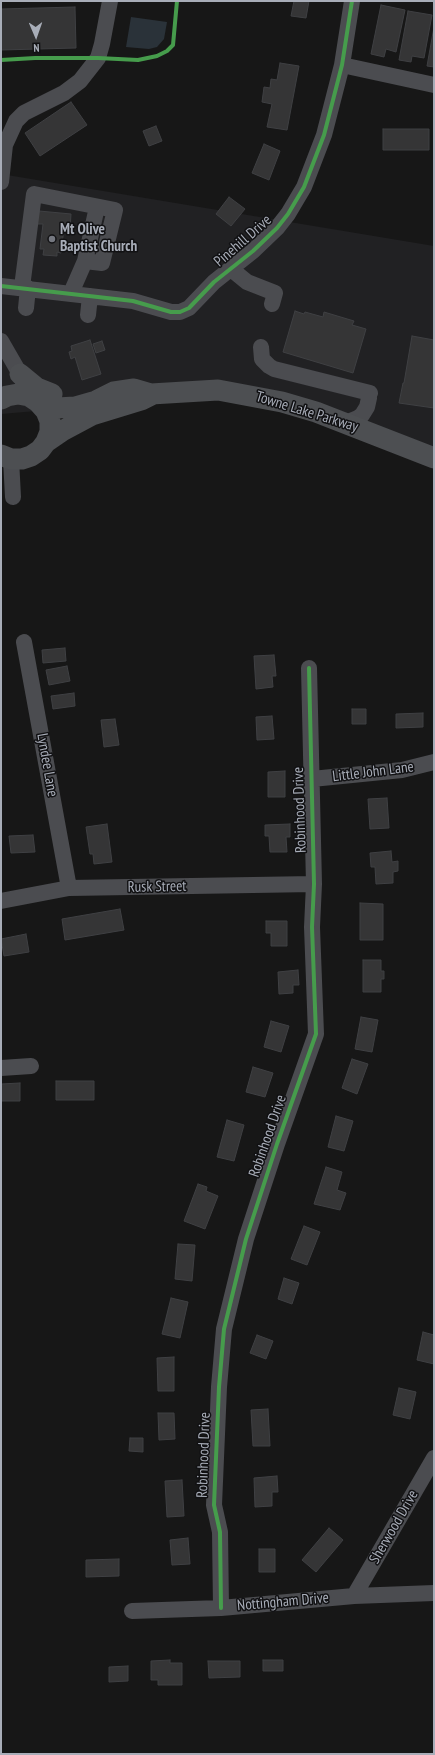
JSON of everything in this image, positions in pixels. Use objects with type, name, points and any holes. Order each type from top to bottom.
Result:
[{"type":"main road","points":[[20,374],[37,388],[69,399],[114,392]]},
{"type":"main road","name":"Towne Lake Parkway","points":[[1,399],[18,394],[57,408],[75,407],[96,401],[114,392],[134,389],[151,394],[224,391],[282,402],[346,423],[434,458]]},
{"type":"main road","name":"Towne Lake Parkway","points":[[6,457],[22,459],[32,456],[40,450],[46,442],[62,431],[92,415],[141,400],[151,394]]},
{"type":"main road","points":[[34,399],[46,411],[50,421],[50,432],[46,442]]},
{"type":"street","points":[[1,182],[6,130],[24,113],[64,93],[80,81],[89,71],[98,58],[110,1]]},
{"type":"street","name":"Pinehill Drive","points":[[1,286],[133,301],[171,312],[180,312],[189,308],[214,282],[253,251],[277,228],[288,214],[304,187],[324,135],[342,64],[352,1]]},
{"type":"street","points":[[342,64],[434,85]]},
{"type":"street","points":[[26,308],[25,288],[34,194],[115,210],[102,263],[85,261],[71,293]]},
{"type":"street","points":[[232,267],[236,273],[247,282],[275,293],[272,304]]},
{"type":"street","points":[[88,315],[90,296]]},
{"type":"street","points":[[1,341],[34,399]]},
{"type":"street","points":[[261,347],[262,359],[268,366],[274,369],[369,399]]},
{"type":"street","points":[[346,423],[358,418],[369,399]]},
{"type":"street","points":[[369,399],[370,424],[375,434]]},
{"type":"street","points":[[6,457],[13,497]]},
{"type":"street","name":"Lyndee Lane","points":[[24,642],[69,888]]},
{"type":"street","name":"Robinhood Drive","points":[[221,1608],[220,1532],[214,1505],[219,1387],[224,1329],[246,1239],[277,1144],[316,1034],[312,928],[314,884],[309,668]]},
{"type":"street","name":"Little John Lane","points":[[312,779],[402,770],[434,762]]},
{"type":"street","name":"Rusk Street","points":[[1,901],[69,888],[314,884]]},
{"type":"street","points":[[1,1068],[31,1066]]},
{"type":"street","name":"Sherwood Drive","points":[[354,1596],[434,1458]]},
{"type":"street","name":"Nottingham Drive","points":[[132,1611],[221,1608],[354,1596],[434,1593]]},
{"type":"shaded area","points":[[131,17],[167,22],[164,39],[157,47],[149,49],[126,47]]},
{"type":"shaded area","points":[[1,174],[434,246],[434,458],[231,394],[1,414]]},
{"type":"building","points":[[294,1],[309,1],[306,18],[291,16]]},
{"type":"building","points":[[381,5],[405,10],[396,52],[386,49],[384,57],[371,54]]},
{"type":"building","points":[[75,7],[76,48],[1,50],[1,9]]},
{"type":"building","points":[[408,11],[432,15],[424,58],[412,56],[411,62],[399,60]]},
{"type":"building","points":[[434,27],[434,67],[427,66]]},
{"type":"building","points":[[280,63],[299,66],[287,130],[267,127],[272,104],[262,102],[264,87],[270,88],[271,79],[277,80]]},
{"type":"building","points":[[71,102],[87,125],[40,156],[25,133]]},
{"type":"building","points":[[156,126],[162,141],[149,146],[143,131]]},
{"type":"building","points":[[383,129],[429,129],[429,150],[383,150]]},
{"type":"building","points":[[264,144],[280,151],[269,180],[252,173]]},
{"type":"building","points":[[229,197],[245,209],[231,226],[216,214]]},
{"type":"building","name":"Mt Olive Baptist Church","points":[[39,211],[71,214],[70,229],[64,228],[61,253],[57,252],[57,256],[43,255],[44,249],[40,249],[43,224],[37,224]]},
{"type":"building","points":[[295,311],[323,317],[324,312],[354,321],[352,325],[366,329],[353,373],[283,352]]},
{"type":"building","points":[[412,336],[434,340],[434,408],[399,403]]},
{"type":"building","points":[[90,340],[101,374],[82,380],[75,357],[71,359],[69,352],[72,351],[71,346]]},
{"type":"building","points":[[102,341],[105,350],[96,353],[93,344]]},
{"type":"building","points":[[65,648],[66,661],[43,663],[42,650]]},
{"type":"building","points":[[274,655],[276,676],[272,676],[273,687],[256,689],[254,656]]},
{"type":"building","points":[[67,666],[70,681],[49,685],[46,670]]},
{"type":"building","points":[[74,693],[75,706],[53,709],[51,696]]},
{"type":"building","points":[[352,709],[366,709],[366,724],[352,724]]},
{"type":"building","points":[[423,713],[423,727],[396,728],[396,714]]},
{"type":"building","points":[[272,716],[274,739],[257,740],[256,717]]},
{"type":"building","points":[[115,719],[119,745],[104,747],[101,720]]},
{"type":"building","points":[[285,771],[285,797],[268,797],[268,772]]},
{"type":"building","points":[[387,798],[389,828],[370,829],[368,799]]},
{"type":"building","points":[[107,824],[112,862],[94,864],[93,854],[90,854],[86,827]]},
{"type":"building","points":[[290,824],[290,837],[286,837],[287,852],[270,852],[269,836],[265,836],[265,825]]},
{"type":"building","points":[[33,835],[35,852],[11,853],[9,836]]},
{"type":"building","points":[[391,851],[392,862],[398,861],[398,871],[393,872],[393,883],[376,884],[375,867],[371,867],[370,853]]},
{"type":"building","points":[[360,903],[383,904],[383,940],[360,940]]},
{"type":"building","points":[[120,909],[124,930],[65,940],[62,919]]},
{"type":"building","points":[[266,921],[287,921],[287,946],[271,946],[271,933],[266,933]]},
{"type":"building","points":[[26,934],[29,952],[4,956],[1,939]]},
{"type":"building","points":[[363,960],[381,960],[381,971],[384,971],[384,979],[381,979],[381,992],[363,992]]},
{"type":"building","points":[[298,970],[299,985],[293,985],[293,993],[279,994],[278,972]]},
{"type":"building","points":[[361,1017],[378,1020],[372,1052],[355,1049]]},
{"type":"building","points":[[271,1021],[289,1026],[281,1052],[264,1047]]},
{"type":"building","points":[[352,1059],[368,1064],[357,1094],[342,1088]]},
{"type":"building","points":[[253,1067],[273,1073],[265,1097],[246,1092]]},
{"type":"building","points":[[56,1081],[94,1081],[94,1100],[56,1100]]},
{"type":"building","points":[[20,1083],[20,1101],[1,1101],[1,1084]]},
{"type":"building","points":[[336,1116],[353,1121],[344,1151],[328,1147]]},
{"type":"building","points":[[227,1120],[244,1125],[234,1161],[217,1157]]},
{"type":"building","points":[[326,1167],[342,1172],[337,1190],[346,1193],[340,1210],[314,1204]]},
{"type":"building","points":[[198,1184],[207,1187],[206,1191],[218,1196],[205,1229],[184,1221]]},
{"type":"building","points":[[304,1226],[320,1232],[307,1265],[291,1259]]},
{"type":"building","points":[[178,1244],[195,1245],[192,1281],[175,1279]]},
{"type":"building","points":[[284,1278],[299,1283],[292,1304],[278,1299]]},
{"type":"building","points":[[171,1298],[188,1302],[180,1338],[162,1334]]},
{"type":"building","points":[[423,1332],[434,1335],[434,1364],[417,1360]]},
{"type":"building","points":[[257,1335],[273,1341],[266,1359],[250,1353]]},
{"type":"building","points":[[174,1357],[174,1391],[158,1391],[157,1358]]},
{"type":"building","points":[[399,1388],[416,1392],[410,1419],[393,1415]]},
{"type":"building","points":[[268,1409],[270,1446],[253,1446],[251,1410]]},
{"type":"building","points":[[158,1413],[174,1413],[175,1439],[159,1440]]},
{"type":"building","points":[[130,1438],[143,1438],[143,1452],[129,1451]]},
{"type":"building","points":[[277,1476],[278,1492],[272,1492],[272,1506],[255,1507],[254,1478]]},
{"type":"building","points":[[182,1480],[184,1516],[167,1517],[165,1481]]},
{"type":"building","points":[[329,1528],[343,1540],[316,1572],[302,1560]]},
{"type":"building","points":[[188,1538],[190,1564],[172,1565],[170,1540]]},
{"type":"building","points":[[259,1549],[275,1549],[275,1572],[259,1572]]},
{"type":"building","points":[[119,1559],[119,1576],[86,1577],[86,1560]]},
{"type":"building","points":[[170,1660],[170,1663],[182,1663],[182,1685],[158,1685],[158,1680],[151,1680],[151,1661]]},
{"type":"building","points":[[263,1660],[283,1660],[283,1671],[263,1671]]},
{"type":"building","points":[[208,1661],[240,1661],[240,1677],[209,1678]]},
{"type":"building","points":[[128,1666],[128,1681],[109,1682],[109,1667]]},
{"type":"cycle path","points":[[1,60],[35,58],[98,58],[138,60],[157,56],[167,51],[173,45],[177,1]]},
{"type":"cycle path","points":[[1,286],[133,301],[171,312],[180,312],[189,308],[214,282],[253,251],[277,228],[288,214],[304,187],[324,135],[342,65],[352,1]]},
{"type":"cycle path","points":[[221,1608],[220,1532],[214,1505],[219,1387],[224,1329],[246,1239],[277,1144],[316,1034],[312,927],[314,884],[309,668]]},
{"type":"place","name":"Mt Olive Baptist Church","points":[[52,239]]}]
